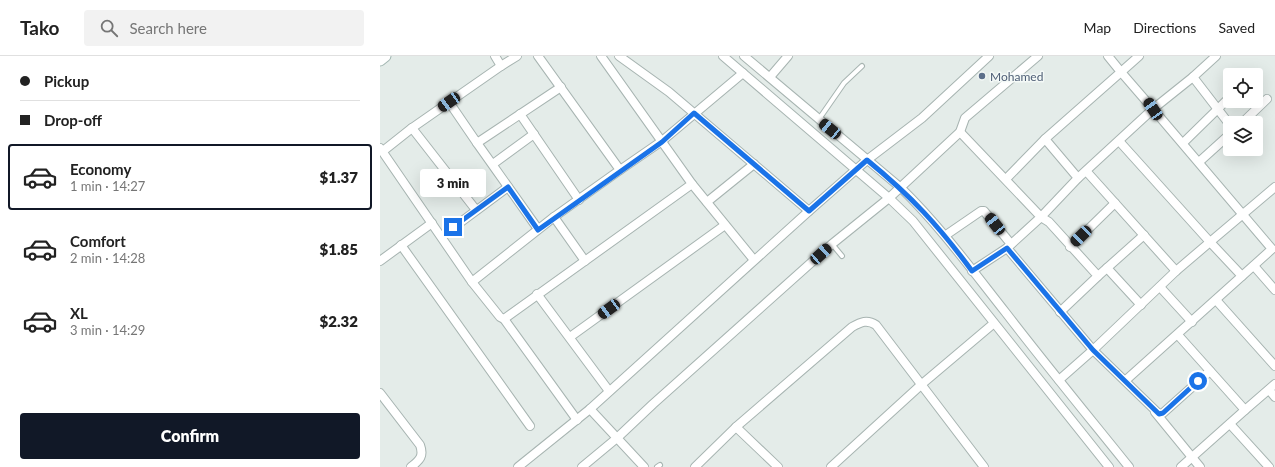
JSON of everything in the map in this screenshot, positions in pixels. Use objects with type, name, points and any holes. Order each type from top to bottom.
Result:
[{"type":"main road","points":[[380,60],[385,56]]},
{"type":"street","points":[[495,56],[501,66]]},
{"type":"street","points":[[517,56],[381,149],[442,236],[472,282],[500,318],[504,318],[577,420]]},
{"type":"street","points":[[538,56],[620,170]]},
{"type":"street","points":[[601,56],[692,184],[754,260]]},
{"type":"street","points":[[619,56],[669,92],[809,211]]},
{"type":"street","points":[[723,56],[889,198],[923,233],[993,324],[1109,467]]},
{"type":"street","points":[[744,56],[818,120],[901,188],[946,235],[972,271],[1129,467]]},
{"type":"street","points":[[770,77],[788,56]]},
{"type":"street","points":[[518,467],[590,409],[809,211],[867,160],[922,118],[989,56]]},
{"type":"street","points":[[582,467],[617,438],[658,399],[832,244],[901,188],[960,132],[965,118],[1038,56]]},
{"type":"street","points":[[1108,56],[1273,248],[1178,335],[1126,380]]},
{"type":"street","points":[[1006,179],[1045,139],[1139,56]]},
{"type":"street","points":[[972,271],[1009,246],[1041,217],[1078,178],[1087,172],[1153,109],[1193,77],[1216,56]]},
{"type":"street","points":[[472,282],[554,217],[662,142],[694,113],[744,73]]},
{"type":"street","points":[[1193,77],[1224,116]]},
{"type":"street","points":[[477,143],[561,87]]},
{"type":"street","points":[[1249,116],[1267,99]]},
{"type":"street","points":[[449,102],[538,230]]},
{"type":"street","points":[[1182,143],[1223,103]]},
{"type":"street","points":[[520,114],[579,200]]},
{"type":"street","points":[[412,128],[476,210]]},
{"type":"street","points":[[960,132],[1041,217],[1049,222],[1070,247],[1098,276]]},
{"type":"street","points":[[493,164],[534,134]]},
{"type":"street","points":[[1045,139],[1078,178]]},
{"type":"street","points":[[1199,162],[1223,140]]},
{"type":"street","points":[[1119,141],[1242,276]]},
{"type":"street","points":[[707,202],[754,164]]},
{"type":"street","points":[[1087,172],[1176,271]]},
{"type":"street","points":[[504,318],[692,184]]},
{"type":"street","points":[[442,236],[508,187]]},
{"type":"street","points":[[1059,380],[1093,350],[1176,271],[1275,187]]},
{"type":"street","points":[[1070,247],[1115,203]]},
{"type":"street","points":[[946,235],[981,211],[984,211],[1060,312],[1093,350],[1126,380],[1155,412],[1200,467]]},
{"type":"street","points":[[554,217],[585,261]]},
{"type":"street","points":[[380,260],[432,223]]},
{"type":"street","points":[[570,337],[725,225]]},
{"type":"street","points":[[1060,312],[1144,235]]},
{"type":"street","points":[[401,245],[530,426]]},
{"type":"street","points":[[1254,266],[1275,290]]},
{"type":"street","points":[[1108,268],[1141,305]]},
{"type":"street","points":[[1160,287],[1192,322]]},
{"type":"street","points":[[537,294],[609,391]]},
{"type":"street","points":[[1216,300],[1275,366]]},
{"type":"street","points":[[695,467],[736,427],[852,327],[861,322],[870,321],[876,325],[984,467]]},
{"type":"street","points":[[831,467],[858,438],[993,324]]},
{"type":"street","points":[[1178,335],[1245,410]]},
{"type":"street","points":[[1155,412],[1159,414],[1163,413],[1210,371]]},
{"type":"street","points":[[1181,467],[1272,387],[1275,397]]},
{"type":"street","points":[[380,393],[420,445],[423,452],[420,460],[412,467]]},
{"type":"street","points":[[590,409],[644,467]]},
{"type":"street","points":[[1230,424],[1269,467]]},
{"type":"street","points":[[736,427],[778,467]]},
{"type":"lane","points":[[818,120],[844,84],[862,66]]},
{"type":"lane","points":[[832,244],[842,256]]},
{"type":"place","name":"Mohamed","points":[[982,76]]},
{"type":"route","points":[[453,227],[508,187],[538,230],[554,217],[662,142],[694,113],[809,211],[867,160],[901,188],[924,210],[946,235],[972,271],[1007,248],[1093,350],[1126,380],[1155,412],[1159,414],[1163,413],[1198,381]]}]
